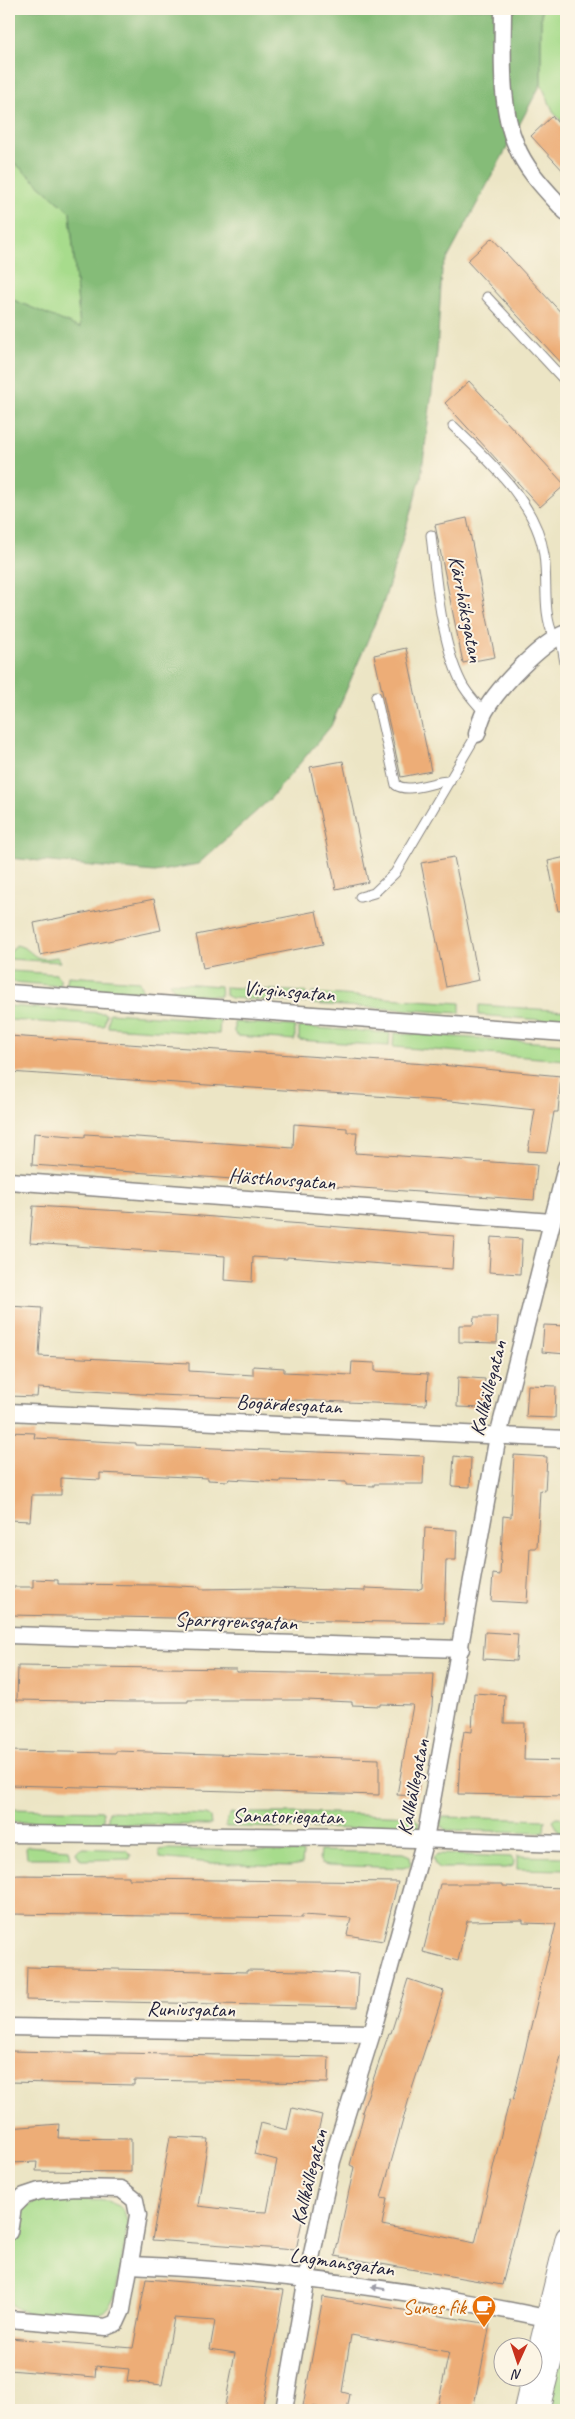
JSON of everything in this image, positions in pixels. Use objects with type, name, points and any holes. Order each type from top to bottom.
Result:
[{"type":"street","points":[[503,9],[503,82],[516,146],[533,174],[566,212]]},
{"type":"street","name":"Kärrhöksgatan","points":[[477,734],[484,712],[504,685],[560,635]]},
{"type":"street","name":"Virginsgatan","points":[[9,993],[566,1033]]},
{"type":"street","name":"Kallkällegatan","points":[[284,2410],[307,2277],[332,2162],[372,2033],[425,1839],[461,1649],[498,1436],[566,1167]]},
{"type":"street","name":"Hästhovsgatan","points":[[9,1181],[552,1222]]},
{"type":"street","name":"Bogärdesgatan","points":[[9,1412],[566,1439]]},
{"type":"street","name":"Sparrgrensgatan","points":[[9,1635],[461,1649]]},
{"type":"street","name":"Sanatoriegatan","points":[[9,1834],[425,1839],[566,1844]]},
{"type":"street","name":"Runiusgatan","points":[[9,2027],[372,2033]]},
{"type":"street","points":[[9,2232],[13,2207],[24,2196],[39,2191],[76,2188],[121,2189],[135,2200],[138,2215],[122,2310],[116,2323],[106,2327],[9,2320]]},
{"type":"street","points":[[542,2336],[566,2237]]},
{"type":"street","name":"Lagmansgatan","points":[[130,2264],[209,2268],[307,2277],[454,2299],[546,2318]]},
{"type":"street","points":[[539,2410],[566,2306]]},
{"type":"street","points":[[524,2410],[530,2386]]},
{"type":"lane","points":[[487,297],[566,382]]},
{"type":"lane","points":[[453,426],[504,478],[517,494],[530,518],[542,545],[548,618],[560,635],[566,668]]},
{"type":"lane","name":"Kärrhöksgatan","points":[[431,535],[437,584],[454,664],[462,684],[484,712]]},
{"type":"lane","points":[[376,696],[396,785],[401,788],[450,780]]},
{"type":"lane","name":"Kärrhöksgatan","points":[[360,897],[374,893],[395,873],[477,734]]},
{"type":"green space","points":[[9,9],[541,9],[541,84],[442,269],[437,352],[421,478],[383,604],[331,726],[270,799],[198,864],[155,872],[9,858],[9,298],[80,328],[70,212],[9,158]]},
{"type":"green space","points":[[541,9],[566,9],[566,126],[554,113],[541,84]]},
{"type":"green space","points":[[9,158],[70,212],[80,329],[9,298]]},
{"type":"green space","points":[[16,945],[23,947],[37,957],[57,957],[60,962],[9,959],[9,954]]},
{"type":"green space","points":[[11,971],[56,974],[60,979],[60,986],[13,982],[9,973]]},
{"type":"green space","points":[[68,976],[139,981],[143,992],[66,987]]},
{"type":"green space","points":[[170,982],[220,986],[221,996],[176,994]]},
{"type":"green space","points":[[225,987],[306,992],[306,1003],[231,998],[225,995]]},
{"type":"green space","points":[[312,993],[460,1003],[460,1013],[311,1004]]},
{"type":"green space","points":[[479,1005],[566,1011],[566,1022],[479,1015]]},
{"type":"green space","points":[[9,1006],[106,1014],[104,1026],[9,1020]]},
{"type":"green space","points":[[109,1013],[220,1020],[219,1034],[108,1027]]},
{"type":"green space","points":[[234,1022],[293,1026],[295,1027],[295,1040],[237,1036],[234,1032]]},
{"type":"green space","points":[[299,1027],[390,1033],[389,1046],[299,1040]]},
{"type":"green space","points":[[394,1033],[566,1044],[566,1060],[393,1047]]},
{"type":"green space","points":[[9,1809],[103,1811],[104,1823],[9,1822]]},
{"type":"green space","points":[[109,1811],[205,1815],[210,1817],[211,1825],[107,1824]]},
{"type":"green space","points":[[304,1812],[413,1816],[419,1823],[418,1829],[414,1830],[304,1828]]},
{"type":"green space","points":[[231,1813],[302,1813],[302,1828],[226,1827],[227,1819]]},
{"type":"green space","points":[[443,1817],[545,1820],[544,1831],[540,1832],[446,1830],[439,1824]]},
{"type":"green space","points":[[557,1818],[566,1819],[566,1833],[560,1833],[553,1821]]},
{"type":"green space","points":[[28,1846],[69,1849],[71,1858],[27,1858],[26,1848]]},
{"type":"green space","points":[[84,1848],[126,1850],[131,1855],[130,1859],[81,1860],[76,1853]]},
{"type":"green space","points":[[159,1850],[303,1853],[302,1864],[290,1866],[212,1863],[159,1858]]},
{"type":"green space","points":[[320,1851],[403,1853],[410,1856],[411,1863],[403,1868],[328,1865],[321,1863],[319,1858]]},
{"type":"green space","points":[[438,1854],[511,1857],[514,1861],[513,1866],[506,1868],[439,1868],[435,1865],[433,1857]]},
{"type":"green space","points":[[517,1856],[566,1857],[566,1870],[517,1869]]},
{"type":"green space","points":[[47,2198],[107,2201],[119,2206],[124,2211],[128,2224],[116,2293],[111,2303],[103,2312],[84,2317],[55,2317],[27,2313],[11,2304],[9,2298],[9,2275],[12,2246],[19,2216],[31,2204]]},
{"type":"green space","points":[[566,2328],[566,2410],[545,2410]]},
{"type":"building","points":[[552,116],[566,132],[566,174],[531,136]]},
{"type":"building","points":[[492,238],[566,318],[566,368],[467,261]]},
{"type":"building","points":[[469,381],[565,485],[540,507],[445,403]]},
{"type":"building","points":[[467,518],[495,657],[463,663],[435,525]]},
{"type":"building","points":[[406,648],[431,771],[401,777],[374,655]]},
{"type":"building","points":[[343,761],[368,882],[336,889],[310,767]]},
{"type":"building","points":[[454,857],[479,980],[446,987],[421,863]]},
{"type":"building","points":[[566,857],[566,910],[558,911],[548,861]]},
{"type":"building","points":[[154,899],[161,930],[40,955],[34,923]]},
{"type":"building","points":[[316,911],[323,944],[203,968],[196,935]]},
{"type":"building","points":[[9,1036],[441,1065],[561,1076],[558,1112],[554,1112],[547,1152],[528,1151],[535,1110],[451,1101],[9,1072]]},
{"type":"building","points":[[294,1124],[347,1128],[347,1132],[357,1132],[355,1153],[537,1165],[534,1200],[32,1165],[34,1133],[85,1137],[85,1134],[137,1137],[293,1148]]},
{"type":"building","points":[[33,1206],[176,1214],[454,1236],[452,1269],[287,1257],[287,1259],[253,1257],[252,1282],[224,1280],[225,1256],[30,1243]]},
{"type":"building","points":[[491,1237],[522,1239],[520,1274],[489,1272]]},
{"type":"building","points":[[9,1306],[42,1308],[39,1356],[189,1363],[189,1371],[253,1375],[253,1366],[284,1368],[284,1372],[351,1375],[352,1362],[375,1363],[375,1371],[428,1374],[426,1405],[157,1395],[38,1388],[37,1397],[9,1396]]},
{"type":"building","points":[[474,1317],[498,1317],[497,1343],[459,1342],[459,1325],[473,1325]]},
{"type":"building","points":[[544,1325],[566,1326],[566,1354],[542,1352]]},
{"type":"building","points":[[458,1377],[485,1379],[483,1408],[457,1407]]},
{"type":"building","points":[[528,1385],[556,1386],[555,1418],[526,1417]]},
{"type":"building","points":[[9,1432],[35,1433],[34,1438],[136,1443],[136,1445],[424,1456],[423,1484],[374,1484],[374,1486],[346,1485],[346,1482],[280,1480],[280,1482],[229,1479],[228,1481],[208,1480],[208,1478],[100,1473],[100,1480],[61,1478],[61,1495],[32,1495],[30,1521],[9,1520]]},
{"type":"building","points":[[514,1455],[547,1457],[545,1491],[540,1490],[537,1548],[530,1548],[527,1603],[491,1601],[493,1574],[500,1575],[503,1516],[511,1517]]},
{"type":"building","points":[[454,1456],[471,1458],[470,1487],[452,1486]]},
{"type":"building","points":[[425,1528],[457,1530],[456,1560],[446,1560],[444,1623],[9,1615],[9,1587],[33,1587],[33,1579],[58,1580],[58,1584],[154,1585],[200,1587],[200,1589],[269,1588],[365,1591],[365,1588],[417,1590],[422,1588]]},
{"type":"building","points":[[485,1632],[518,1634],[516,1661],[483,1659]]},
{"type":"building","points":[[18,1666],[236,1669],[236,1672],[434,1674],[432,1706],[417,1796],[397,1795],[413,1705],[352,1705],[352,1702],[306,1700],[129,1702],[17,1700]]},
{"type":"building","points":[[474,1693],[505,1695],[504,1723],[525,1723],[524,1760],[566,1761],[566,1796],[458,1794],[460,1757],[464,1731],[472,1732]]},
{"type":"building","points":[[9,1751],[116,1753],[116,1751],[379,1759],[379,1795],[9,1785]]},
{"type":"building","points":[[9,1875],[129,1876],[129,1879],[398,1882],[383,1941],[347,1935],[351,1918],[302,1915],[302,1918],[9,1914]]},
{"type":"building","points":[[440,1884],[503,1884],[503,1886],[566,1888],[566,2037],[502,2285],[335,2256],[354,2167],[350,2165],[364,2113],[362,2112],[389,2033],[391,2033],[408,1979],[444,1991],[410,2095],[381,2198],[387,2199],[382,2225],[475,2243],[504,2122],[510,2099],[513,2100],[556,1924],[523,1923],[523,1920],[467,1921],[458,1961],[423,1952]]},
{"type":"building","points":[[27,1967],[247,1972],[247,1970],[308,1971],[359,1974],[357,2007],[26,2000]]},
{"type":"building","points":[[9,2051],[329,2057],[328,2083],[134,2080],[134,2085],[9,2082]]},
{"type":"building","points":[[292,2108],[322,2115],[311,2161],[314,2162],[296,2250],[152,2240],[170,2137],[208,2139],[198,2206],[267,2212],[277,2160],[254,2154],[261,2123],[287,2130]]},
{"type":"building","points":[[59,2124],[58,2138],[131,2139],[131,2172],[36,2171],[37,2162],[9,2163],[9,2128]]},
{"type":"building","points":[[146,2279],[284,2290],[262,2410],[224,2410],[235,2353],[210,2349],[215,2321],[174,2318],[162,2385],[127,2381],[129,2369],[96,2366],[95,2377],[9,2370],[9,2338],[133,2348]]},
{"type":"building","points":[[323,2297],[490,2324],[473,2410],[437,2410],[449,2352],[351,2335],[342,2392],[350,2394],[347,2410],[303,2406]]},
{"type":"place","name":"Sunes fik","points":[[484,2328]]}]
